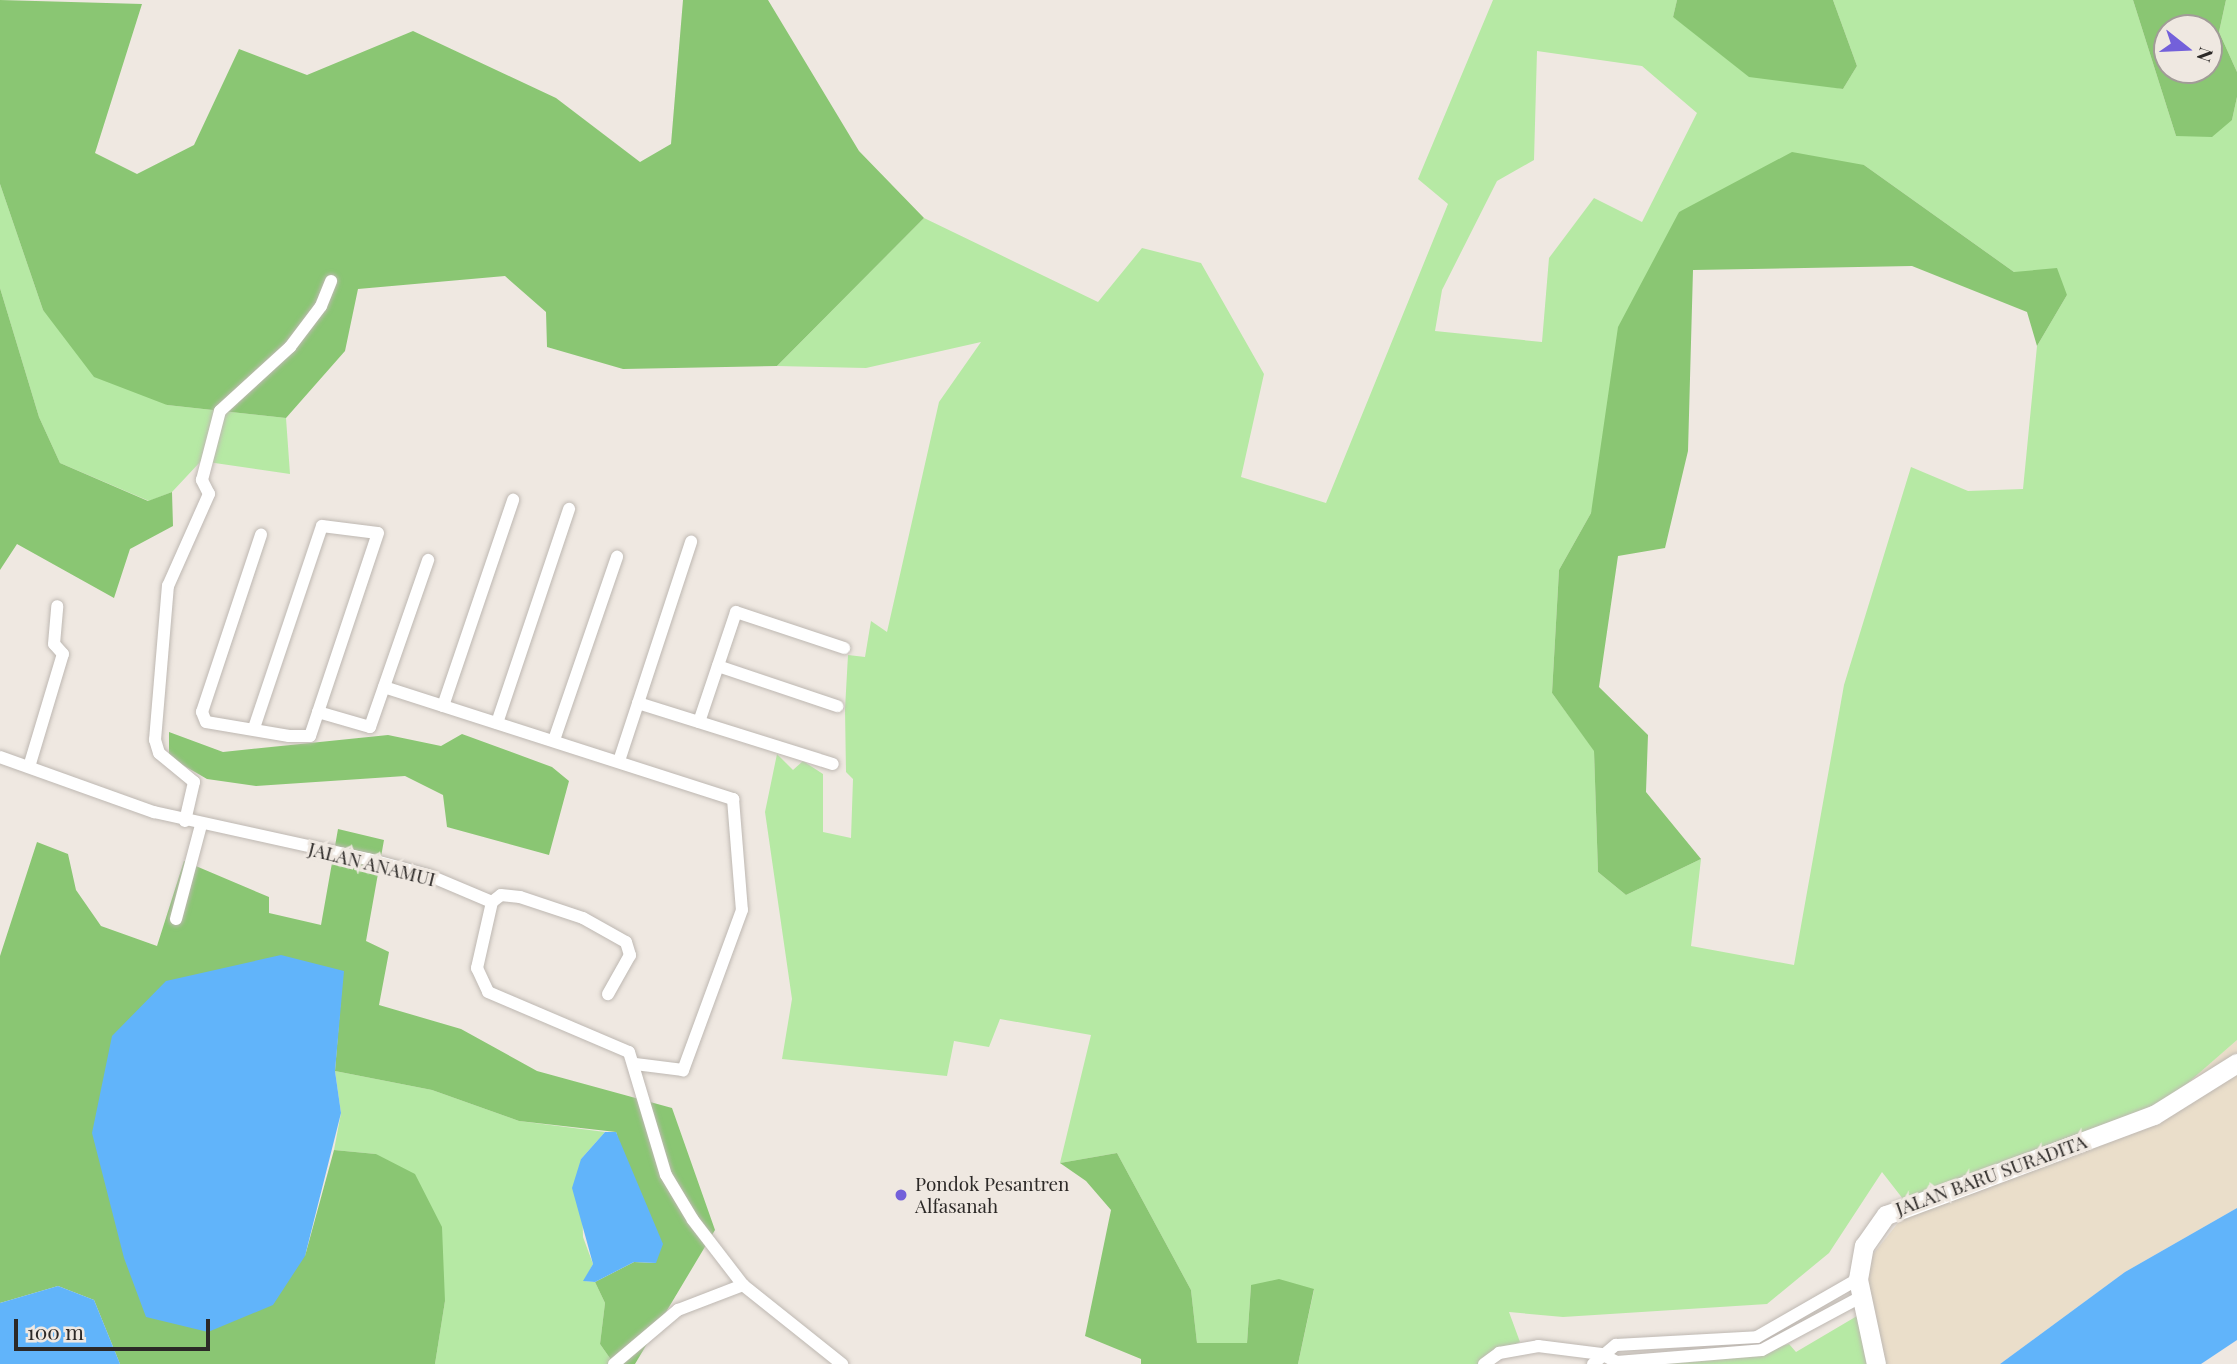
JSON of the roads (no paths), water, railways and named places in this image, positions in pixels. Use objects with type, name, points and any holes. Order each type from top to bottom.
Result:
[{"type":"main road","name":"JALAN BARU SURADITA","points":[[1876,1364],[1861,1295],[1869,1235],[1903,1205],[2154,1115],[2237,1063]]},
{"type":"street","points":[[185,821],[194,782],[159,753],[155,740],[168,586],[209,494],[202,480],[220,411],[290,347],[321,306],[331,282]]},
{"type":"street","points":[[443,706],[513,500]]},
{"type":"street","points":[[497,723],[569,509]]},
{"type":"street","points":[[254,728],[322,526],[378,533],[310,736],[206,722],[202,712],[261,535]]},
{"type":"street","points":[[619,761],[691,542]]},
{"type":"street","points":[[554,740],[617,557]]},
{"type":"street","points":[[318,712],[370,727],[428,560]]},
{"type":"street","points":[[29,767],[63,654],[54,644],[57,606]]},
{"type":"street","points":[[699,722],[736,612],[844,648]]},
{"type":"street","points":[[718,666],[837,706]]},
{"type":"street","points":[[384,687],[733,799],[742,910],[684,1070],[635,1064]]},
{"type":"street","points":[[638,703],[833,764]]},
{"type":"street","name":"JALAN ANAMUI","points":[[0,757],[185,821],[380,862],[492,902]]},
{"type":"street","points":[[176,919],[201,825]]},
{"type":"street","points":[[608,994],[630,955],[626,942],[583,918],[520,897],[501,895],[492,902],[477,968],[488,992],[552,1023],[612,1041],[635,1064],[666,1175],[743,1285],[842,1364]]},
{"type":"street","points":[[614,1364],[678,1310],[743,1285]]},
{"type":"street","points":[[1484,1364],[1499,1353],[1538,1346],[1597,1359],[1616,1345],[1757,1337],[1861,1295]]},
{"type":"water","points":[[281,955],[344,971],[335,1071],[341,1113],[305,1256],[273,1305],[208,1332],[146,1317],[124,1258],[92,1133],[112,1036],[166,981]]},
{"type":"water","points":[[605,1132],[616,1132],[663,1244],[656,1263],[634,1262],[595,1282],[583,1281],[593,1264],[572,1188],[581,1159]]},
{"type":"water","points":[[2237,1208],[2237,1340],[2201,1364],[2000,1364],[2125,1272]]},
{"type":"water","points":[[58,1286],[94,1300],[120,1364],[0,1364],[0,1303]]},
{"type":"place","name":"Pondok Pesantren Alfasanah","points":[[901,1195]]}]
